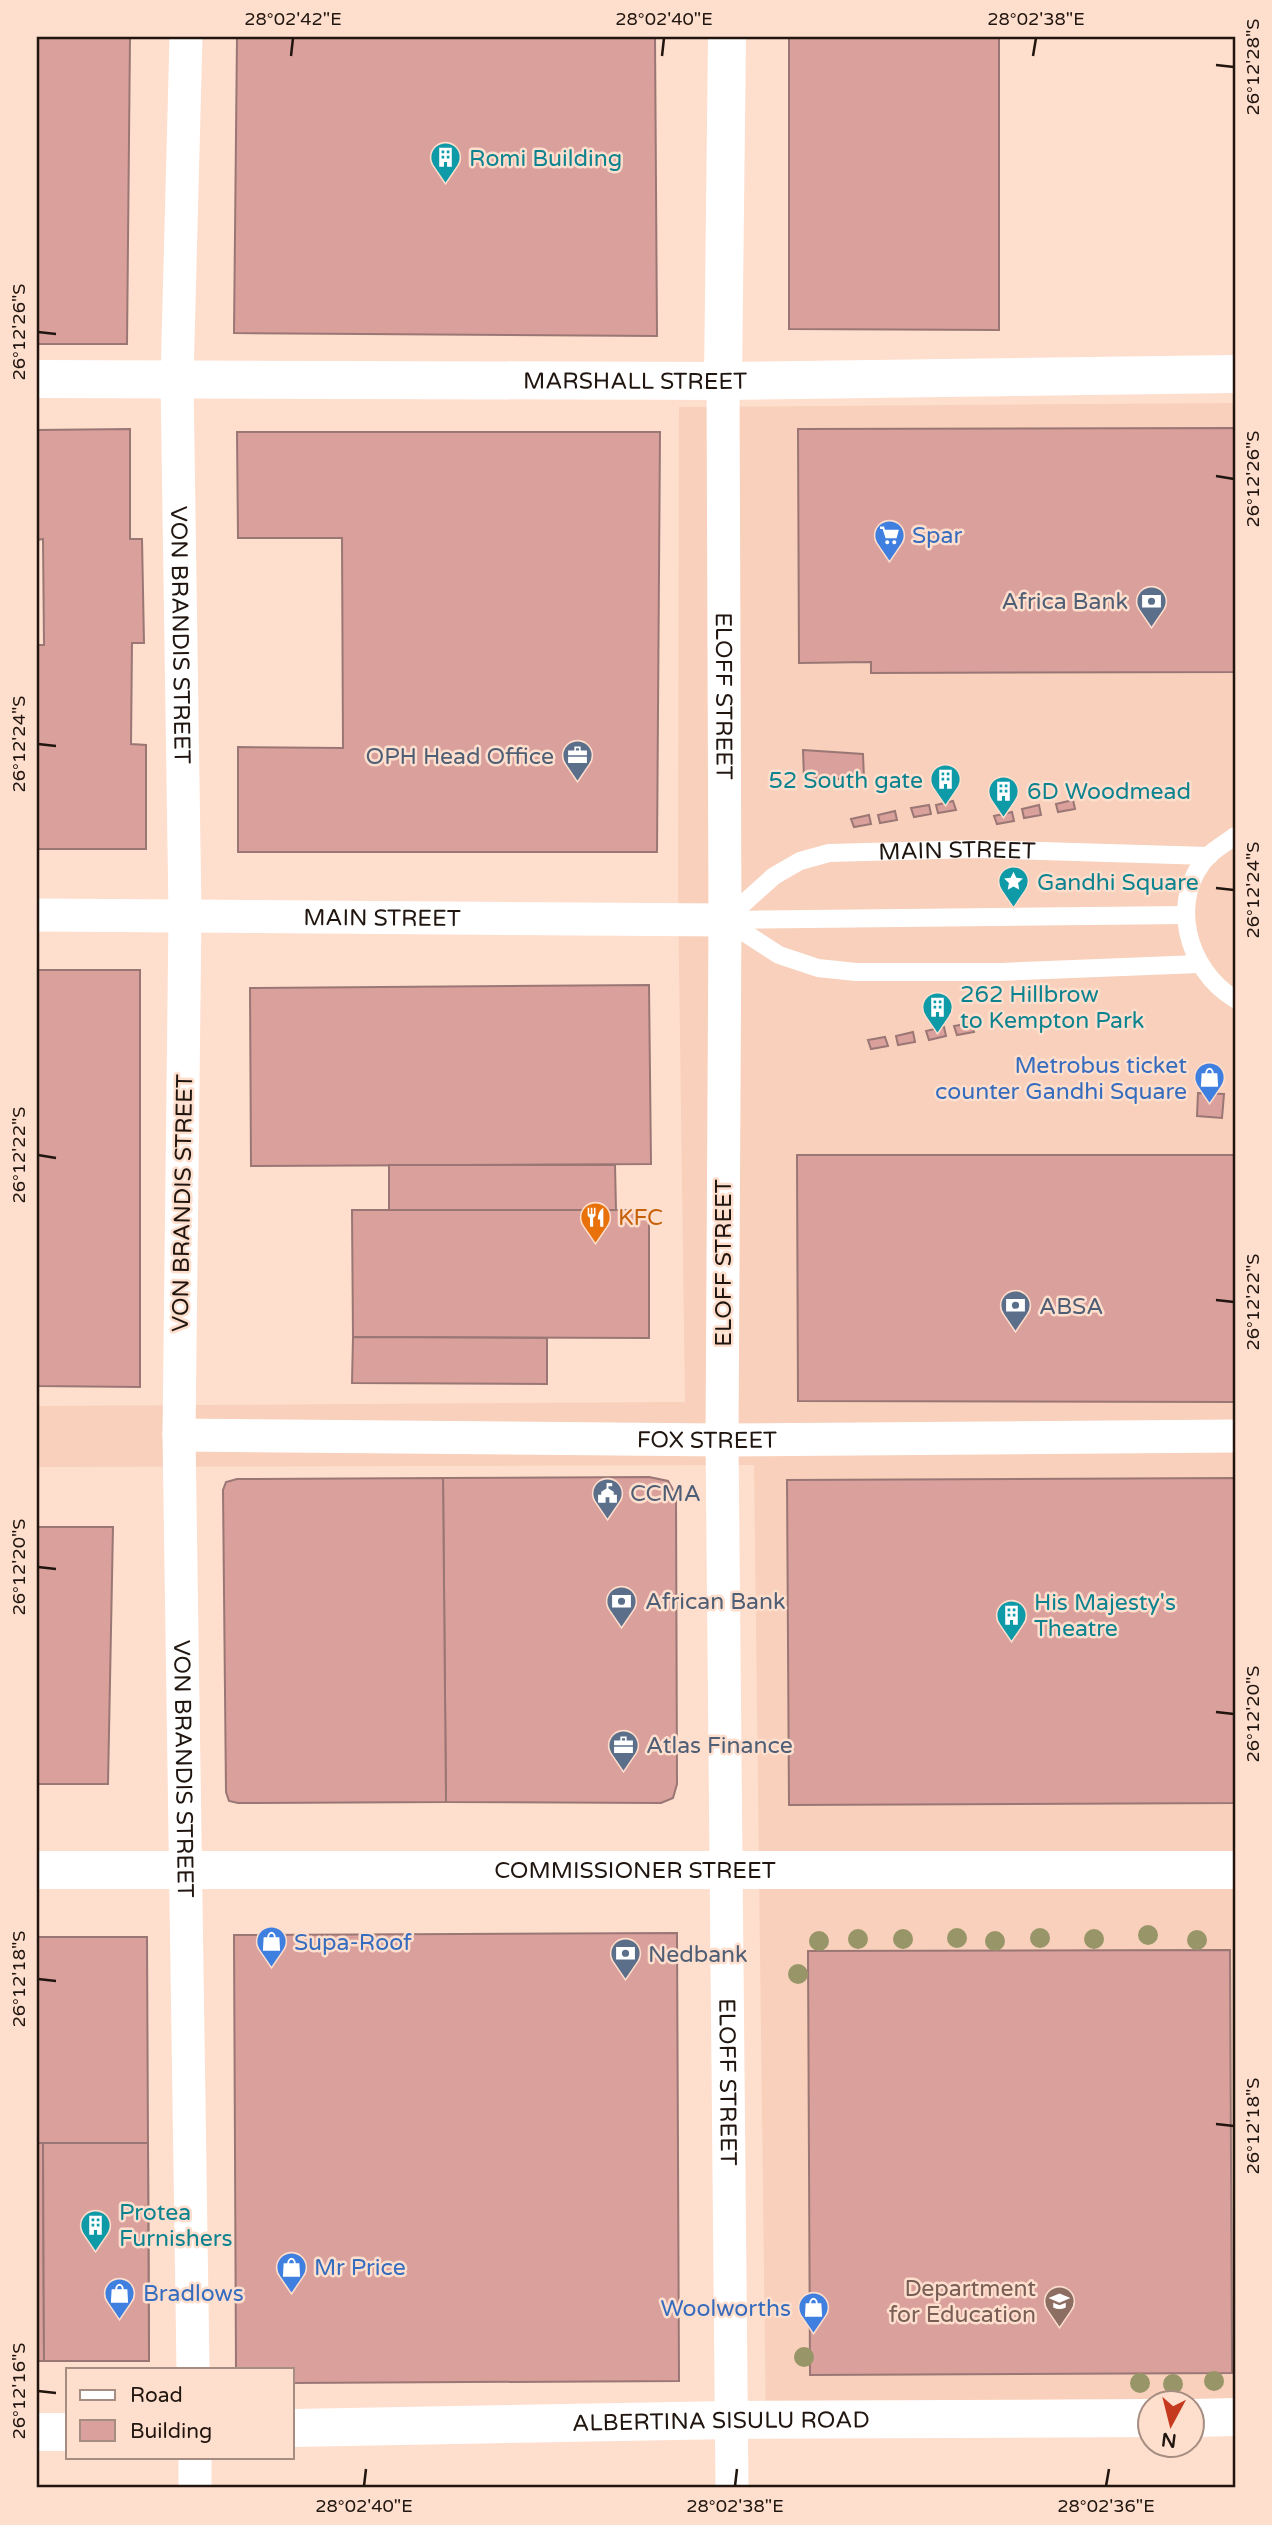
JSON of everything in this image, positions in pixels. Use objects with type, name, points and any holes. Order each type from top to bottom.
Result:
[{"type":"main road","name":"ELOFF STREET","points":[[723,381],[727,37]]},
{"type":"main road","name":"MARSHALL STREET","points":[[37,379],[723,381],[1235,374]]},
{"type":"main road","name":"COMMISSIONER STREET","points":[[37,1870],[1235,1870]]},
{"type":"main road","points":[[1206,2418],[1235,2417]]},
{"type":"main road","name":"ALBERTINA SISULU ROAD","points":[[294,2428],[731,2420],[1136,2418]]},
{"type":"main road","points":[[37,2432],[66,2432]]},
{"type":"street","name":"VON BRANDIS STREET","points":[[186,37],[177,380],[185,914],[179,1435],[193,2368]]},
{"type":"street","name":"ELOFF STREET","points":[[723,381],[725,920],[722,1440],[732,2488]]},
{"type":"street","name":"MAIN STREET","points":[[37,915],[725,920]]},
{"type":"street","name":"FOX STREET","points":[[179,1435],[722,1440],[1235,1436]]},
{"type":"street","points":[[195,2458],[195,2488]]},
{"type":"lane","points":[[1235,836],[1209,856],[1189,894],[1186,915],[1189,941],[1199,964],[1220,990],[1235,999]]},
{"type":"lane","name":"MAIN STREET","points":[[725,920],[774,876],[800,861],[829,853],[976,849],[1209,856]]},
{"type":"lane","points":[[725,920],[1186,915]]},
{"type":"lane","points":[[725,920],[779,955],[818,968],[856,972],[1000,972],[1199,964]]},
{"type":"shaded area","points":[[1235,403],[1235,2430],[1206,2411],[1206,2388],[1136,2388],[1136,2403],[766,2432],[754,1465],[37,1467],[37,1406],[685,1402],[678,888],[679,407]]},
{"type":"building","points":[[37,37],[130,37],[127,344],[37,344]]},
{"type":"building","name":"Romi Building","points":[[237,37],[655,37],[657,336],[234,333]]},
{"type":"building","points":[[789,37],[999,37],[999,330],[789,329]]},
{"type":"building","points":[[1235,428],[1235,672],[871,673],[871,662],[799,663],[798,429]]},
{"type":"building","points":[[130,429],[130,539],[142,539],[144,643],[132,643],[131,744],[146,745],[146,849],[37,849],[37,645],[44,645],[43,539],[37,540],[37,430]]},
{"type":"building","points":[[237,432],[660,432],[657,852],[238,852],[238,747],[343,748],[342,538],[238,538]]},
{"type":"building","points":[[803,750],[863,754],[864,780],[804,778]]},
{"type":"building","points":[[1073,800],[1075,809],[1058,812],[1056,804]]},
{"type":"building","name":"52 South gate","points":[[953,801],[956,810],[938,813],[936,805]]},
{"type":"building","name":"52 South gate","points":[[929,805],[931,814],[914,817],[911,808]]},
{"type":"building","points":[[1039,805],[1041,815],[1024,818],[1022,809]]},
{"type":"building","name":"52 South gate","points":[[895,811],[897,820],[880,823],[878,815]]},
{"type":"building","name":"6D Woodmead","points":[[1012,812],[1014,821],[997,824],[994,816]]},
{"type":"building","name":"52 South gate","points":[[869,815],[871,824],[854,827],[851,819]]},
{"type":"building","points":[[37,970],[140,970],[140,1387],[37,1386]]},
{"type":"building","points":[[649,985],[651,1164],[251,1166],[250,988]]},
{"type":"building","name":"262 Hillbrow to Kempton Park","points":[[972,1023],[974,1032],[957,1035],[954,1026]]},
{"type":"building","name":"262 Hillbrow to Kempton Park","points":[[944,1027],[946,1036],[929,1040],[926,1031]]},
{"type":"building","name":"262 Hillbrow to Kempton Park","points":[[913,1032],[915,1042],[898,1045],[896,1036]]},
{"type":"building","points":[[885,1037],[888,1046],[871,1049],[868,1040]]},
{"type":"building","name":"Metrobus ticket counter Gandhi Square","points":[[1198,1093],[1224,1094],[1222,1118],[1197,1116]]},
{"type":"building","name":"ABSA","points":[[797,1155],[1235,1155],[1235,1402],[798,1401]]},
{"type":"building","points":[[389,1165],[615,1165],[616,1210],[389,1210]]},
{"type":"building","points":[[352,1210],[649,1210],[649,1338],[353,1337]]},
{"type":"building","points":[[353,1337],[547,1338],[547,1384],[352,1383]]},
{"type":"building","points":[[649,1477],[668,1481],[676,1495],[677,1784],[673,1798],[661,1803],[446,1802],[443,1478]]},
{"type":"building","points":[[443,1478],[446,1802],[229,1801],[226,1792],[223,1490],[226,1482],[237,1479]]},
{"type":"building","name":"His Majesty's Theatre","points":[[1235,1478],[1235,1803],[789,1805],[787,1480]]},
{"type":"building","points":[[37,1527],[113,1527],[108,1784],[37,1784]]},
{"type":"building","points":[[677,1933],[679,2381],[294,2383],[294,2368],[236,2368],[234,1935]]},
{"type":"building","points":[[37,1937],[147,1937],[149,2361],[37,2361]]},
{"type":"building","points":[[1230,1950],[1232,2373],[810,2375],[808,1951]]},
{"type":"building","points":[[37,2143],[43,2143],[44,2361],[37,2361]]},
{"type":"building","name":"Protea Furnishers","points":[[43,2143],[148,2143],[149,2361],[44,2361]]},
{"type":"place","name":"Romi Building","points":[[446,185]]},
{"type":"place","name":"Spar","points":[[889,562]]},
{"type":"place","name":"Africa Bank","points":[[1151,628]]},
{"type":"place","name":"OPH Head Office","points":[[577,783]]},
{"type":"place","name":"52 South gate","points":[[946,807]]},
{"type":"place","name":"6D Woodmead","points":[[1004,818]]},
{"type":"place","name":"Gandhi Square","points":[[1014,909]]},
{"type":"place","name":"262 Hillbrow to Kempton Park","points":[[937,1034]]},
{"type":"place","name":"Metrobus ticket counter Gandhi Square","points":[[1210,1105]]},
{"type":"place","name":"KFC","points":[[595,1244]]},
{"type":"place","name":"ABSA","points":[[1016,1333]]},
{"type":"place","name":"CCMA","points":[[607,1520]]},
{"type":"place","name":"African Bank","points":[[622,1628]]},
{"type":"place","name":"His Majesty's Theatre","points":[[1011,1642]]},
{"type":"place","name":"Atlas Finance","points":[[623,1772]]},
{"type":"place","name":"Supa-Roof","points":[[271,1969]]},
{"type":"place","name":"Nedbank","points":[[625,1981]]},
{"type":"place","name":"Protea Furnishers","points":[[96,2252]]},
{"type":"place","name":"Mr Price","points":[[291,2294]]},
{"type":"place","name":"Bradlows","points":[[120,2320]]},
{"type":"place","name":"Department for Education","points":[[1059,2328]]},
{"type":"place","name":"Woolworths","points":[[814,2335]]}]
